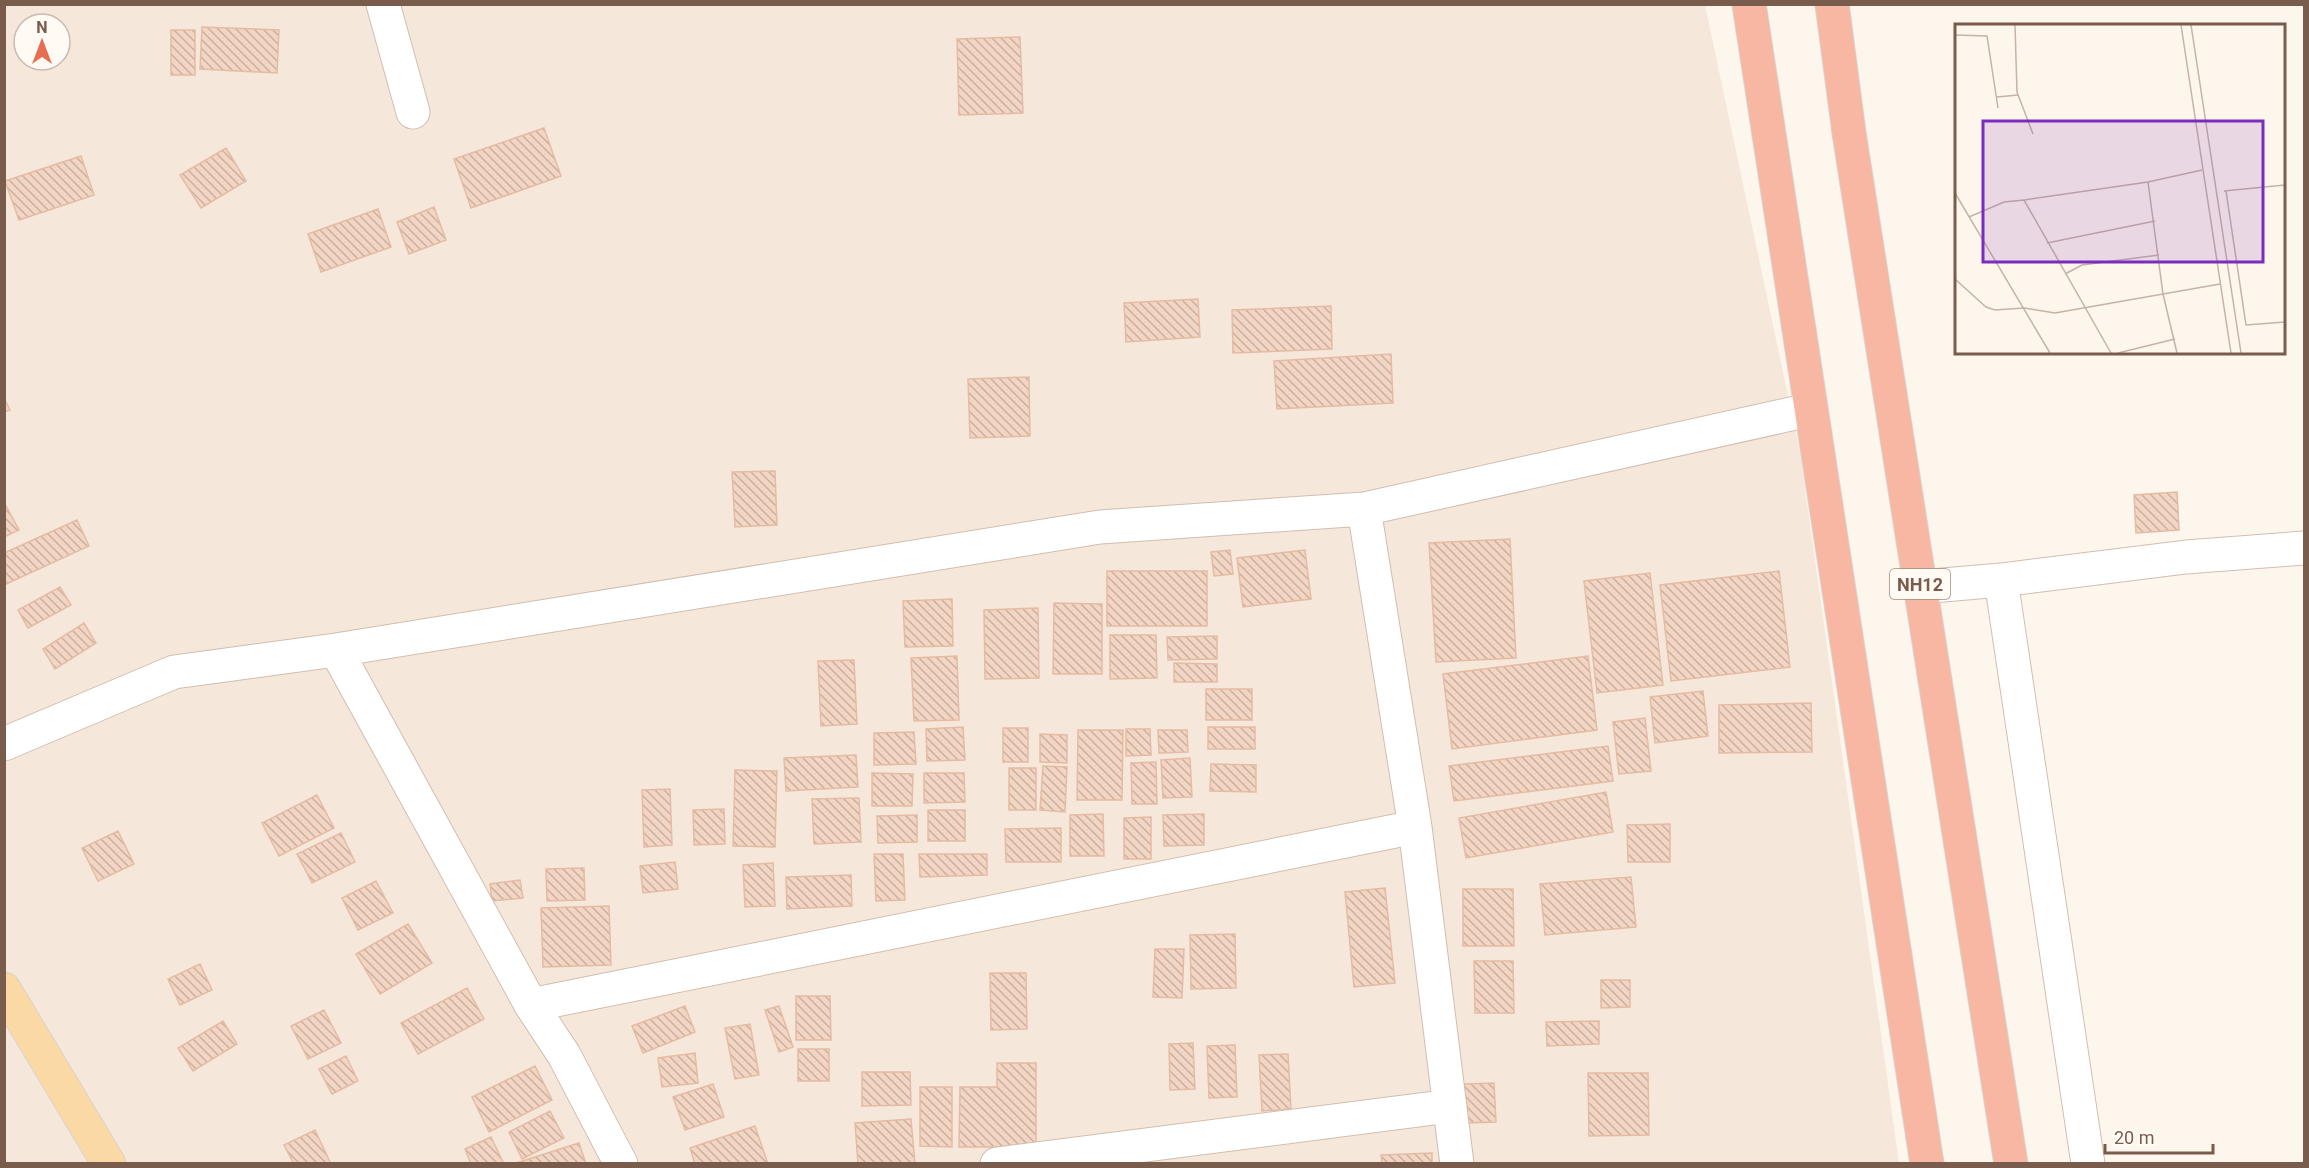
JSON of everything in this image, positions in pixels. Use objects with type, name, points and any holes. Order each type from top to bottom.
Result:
[{"type":"highway","points":[[1749,4],[1809,410],[1927,1164]]},
{"type":"highway","name":"NH12","points":[[1832,4],[1849,133],[2011,1164]]},
{"type":"main road","points":[[4,989],[109,1164]]},
{"type":"street","points":[[383,4],[413,112]]},
{"type":"street","points":[[4,744],[174,672],[336,651],[1100,527],[1364,509],[1809,410]]},
{"type":"street","points":[[1364,509],[1415,827],[1457,1164]]},
{"type":"street","points":[[1920,587],[2001,580],[2186,557],[2304,548]]},
{"type":"street","points":[[2001,580],[2088,1164]]},
{"type":"street","points":[[336,651],[531,1005],[564,1055],[621,1164]]},
{"type":"street","points":[[531,1005],[1415,827]]},
{"type":"street","points":[[997,1164],[1450,1106]]},
{"type":"shaded area","points":[[5,5],[1705,5],[1800,452],[1899,1163],[5,1164]]},
{"type":"building","points":[[202,27],[279,30],[277,73],[200,69]]},
{"type":"building","points":[[171,30],[195,30],[195,75],[171,75]]},
{"type":"building","points":[[1020,37],[1023,113],[959,115],[957,39]]},
{"type":"building","points":[[544,128],[561,176],[471,208],[454,159]]},
{"type":"building","points":[[226,148],[246,181],[201,208],[180,175]]},
{"type":"building","points":[[81,156],[94,195],[19,220],[5,181]]},
{"type":"building","points":[[434,207],[446,240],[409,254],[397,222]]},
{"type":"building","points":[[378,209],[391,247],[321,272],[308,234]]},
{"type":"building","points":[[1198,299],[1200,337],[1126,342],[1124,303]]},
{"type":"building","points":[[1331,306],[1332,349],[1233,353],[1232,310]]},
{"type":"building","points":[[1391,354],[1393,403],[1277,409],[1274,361]]},
{"type":"building","points":[[1029,377],[1030,436],[970,438],[968,379]]},
{"type":"building","points":[[4,398],[10,410],[4,412]]},
{"type":"building","points":[[775,471],[777,525],[735,527],[732,472]]},
{"type":"building","points":[[2177,492],[2179,530],[2136,533],[2134,495]]},
{"type":"building","points":[[4,502],[19,530],[4,537]]},
{"type":"building","points":[[77,520],[89,546],[4,585],[4,553]]},
{"type":"building","points":[[1510,539],[1516,658],[1436,662],[1429,543]]},
{"type":"building","points":[[1230,550],[1233,574],[1214,576],[1211,552]]},
{"type":"building","points":[[1305,550],[1311,599],[1243,607],[1237,558]]},
{"type":"building","points":[[1107,571],[1207,571],[1207,626],[1107,626]]},
{"type":"building","points":[[1779,571],[1790,667],[1671,681],[1660,585]]},
{"type":"building","points":[[1650,573],[1663,685],[1597,693],[1584,581]]},
{"type":"building","points":[[60,587],[71,605],[28,628],[18,610]]},
{"type":"building","points":[[952,599],[953,646],[905,647],[903,601]]},
{"type":"building","points":[[1054,603],[1102,604],[1102,674],[1053,674]]},
{"type":"building","points":[[1038,608],[1039,678],[985,679],[984,610]]},
{"type":"building","points":[[84,623],[96,643],[55,669],[43,649]]},
{"type":"building","points":[[1110,635],[1156,635],[1157,678],[1110,679]]},
{"type":"building","points":[[1217,636],[1217,659],[1168,660],[1167,637]]},
{"type":"building","points":[[957,656],[959,720],[914,721],[911,658]]},
{"type":"building","points":[[1588,656],[1597,730],[1452,749],[1443,674]]},
{"type":"building","points":[[854,660],[857,724],[821,726],[818,661]]},
{"type":"building","points":[[1174,663],[1217,664],[1217,682],[1174,682]]},
{"type":"building","points":[[1206,689],[1252,689],[1252,720],[1206,720]]},
{"type":"building","points":[[1703,691],[1708,736],[1655,743],[1650,697]]},
{"type":"building","points":[[1811,703],[1812,752],[1719,753],[1719,705]]},
{"type":"building","points":[[1645,718],[1651,771],[1619,774],[1613,722]]},
{"type":"building","points":[[963,727],[965,760],[927,761],[926,729]]},
{"type":"building","points":[[1208,727],[1255,727],[1255,749],[1208,749]]},
{"type":"building","points":[[1003,728],[1028,728],[1028,762],[1003,762]]},
{"type":"building","points":[[1126,729],[1150,729],[1151,755],[1126,756]]},
{"type":"building","points":[[1078,730],[1123,730],[1122,800],[1077,800]]},
{"type":"building","points":[[1158,730],[1187,730],[1188,752],[1159,753]]},
{"type":"building","points":[[914,732],[916,764],[874,765],[874,733]]},
{"type":"building","points":[[1040,734],[1067,735],[1067,763],[1040,762]]},
{"type":"building","points":[[1608,746],[1613,781],[1454,801],[1449,766]]},
{"type":"building","points":[[856,755],[858,787],[786,791],[784,758]]},
{"type":"building","points":[[1190,758],[1192,797],[1163,798],[1161,760]]},
{"type":"building","points":[[1156,762],[1157,804],[1132,804],[1131,763]]},
{"type":"building","points":[[1211,764],[1256,765],[1256,792],[1210,791]]},
{"type":"building","points":[[1043,766],[1067,767],[1065,812],[1040,810]]},
{"type":"building","points":[[1009,768],[1036,768],[1036,810],[1009,810]]},
{"type":"building","points":[[735,770],[777,771],[775,847],[733,846]]},
{"type":"building","points":[[872,773],[913,774],[912,806],[872,806]]},
{"type":"building","points":[[924,773],[964,773],[965,802],[924,803]]},
{"type":"building","points":[[670,789],[672,845],[644,847],[642,790]]},
{"type":"building","points":[[1606,792],[1613,832],[1466,858],[1459,818]]},
{"type":"building","points":[[317,795],[334,828],[279,856],[262,823]]},
{"type":"building","points":[[859,798],[861,842],[814,844],[812,799]]},
{"type":"building","points":[[724,809],[725,844],[694,845],[693,810]]},
{"type":"building","points":[[928,810],[965,810],[965,841],[928,841]]},
{"type":"building","points":[[1103,814],[1104,856],[1070,856],[1070,815]]},
{"type":"building","points":[[1204,814],[1204,845],[1164,846],[1163,815]]},
{"type":"building","points":[[917,815],[917,842],[878,843],[877,816]]},
{"type":"building","points":[[1151,817],[1151,859],[1124,859],[1124,818]]},
{"type":"building","points":[[1670,824],[1670,862],[1628,862],[1627,825]]},
{"type":"building","points":[[1061,828],[1061,862],[1006,862],[1005,829]]},
{"type":"building","points":[[118,831],[134,864],[98,881],[82,848]]},
{"type":"building","points":[[341,833],[355,862],[312,883],[297,854]]},
{"type":"building","points":[[874,854],[903,854],[905,900],[876,901]]},
{"type":"building","points":[[919,854],[987,854],[987,875],[920,877]]},
{"type":"building","points":[[675,862],[678,889],[643,893],[640,866]]},
{"type":"building","points":[[773,863],[775,906],[745,907],[743,865]]},
{"type":"building","points":[[584,868],[585,900],[547,901],[546,869]]},
{"type":"building","points":[[851,875],[852,906],[787,909],[786,877]]},
{"type":"building","points":[[1631,877],[1636,927],[1545,935],[1540,884]]},
{"type":"building","points":[[520,880],[523,898],[492,901],[490,884]]},
{"type":"building","points":[[376,881],[393,913],[358,930],[342,898]]},
{"type":"building","points":[[1385,888],[1395,983],[1354,987],[1345,892]]},
{"type":"building","points":[[1463,889],[1513,889],[1514,946],[1463,946]]},
{"type":"building","points":[[609,906],[611,965],[543,967],[541,908]]},
{"type":"building","points":[[408,924],[432,963],[380,994],[356,954]]},
{"type":"building","points":[[1235,934],[1236,988],[1191,989],[1190,935]]},
{"type":"building","points":[[1155,949],[1184,949],[1182,998],[1153,997]]},
{"type":"building","points":[[1474,961],[1513,961],[1514,1013],[1475,1013]]},
{"type":"building","points":[[200,964],[212,990],[180,1005],[168,979]]},
{"type":"building","points":[[990,973],[1026,973],[1027,1029],[991,1030]]},
{"type":"building","points":[[1601,980],[1630,980],[1630,1007],[1601,1008]]},
{"type":"building","points":[[467,988],[484,1019],[418,1054],[401,1023]]},
{"type":"building","points":[[796,996],[830,996],[831,1040],[796,1040]]},
{"type":"building","points":[[685,1006],[695,1032],[643,1053],[632,1026]]},
{"type":"building","points":[[779,1006],[793,1047],[779,1052],[765,1010]]},
{"type":"building","points":[[324,1010],[341,1043],[308,1059],[291,1026]]},
{"type":"building","points":[[223,1021],[237,1044],[193,1071],[178,1048]]},
{"type":"building","points":[[1599,1021],[1599,1044],[1547,1046],[1546,1022]]},
{"type":"building","points":[[750,1024],[759,1075],[735,1079],[725,1028]]},
{"type":"building","points":[[1193,1043],[1195,1089],[1170,1090],[1169,1044]]},
{"type":"building","points":[[1235,1045],[1237,1097],[1209,1098],[1207,1046]]},
{"type":"building","points":[[798,1049],[829,1049],[829,1081],[798,1081]]},
{"type":"building","points":[[695,1053],[698,1083],[662,1087],[658,1058]]},
{"type":"building","points":[[1288,1054],[1291,1109],[1262,1111],[1259,1055]]},
{"type":"building","points":[[346,1056],[358,1081],[332,1094],[319,1069]]},
{"type":"building","points":[[997,1063],[1036,1063],[1036,1147],[959,1147],[960,1087],[997,1087]]},
{"type":"building","points":[[535,1066],[552,1100],[489,1132],[472,1097]]},
{"type":"building","points":[[862,1072],[910,1072],[911,1105],[862,1106]]},
{"type":"building","points":[[1588,1073],[1648,1073],[1649,1135],[1589,1136]]},
{"type":"building","points":[[1494,1083],[1496,1122],[1465,1123],[1463,1084]]},
{"type":"building","points":[[713,1084],[724,1117],[685,1130],[673,1097]]},
{"type":"building","points":[[920,1087],[952,1087],[952,1147],[920,1146]]},
{"type":"building","points":[[550,1111],[564,1138],[522,1159],[509,1132]]},
{"type":"building","points":[[911,1119],[915,1164],[858,1164],[855,1123]]},
{"type":"building","points":[[755,1126],[768,1164],[695,1164],[690,1148]]},
{"type":"building","points":[[315,1130],[331,1164],[294,1164],[284,1145]]},
{"type":"building","points":[[491,1137],[504,1164],[471,1164],[465,1149]]},
{"type":"building","points":[[579,1143],[586,1164],[513,1164]]},
{"type":"building","points":[[1432,1153],[1432,1164],[1382,1164],[1381,1155]]}]
